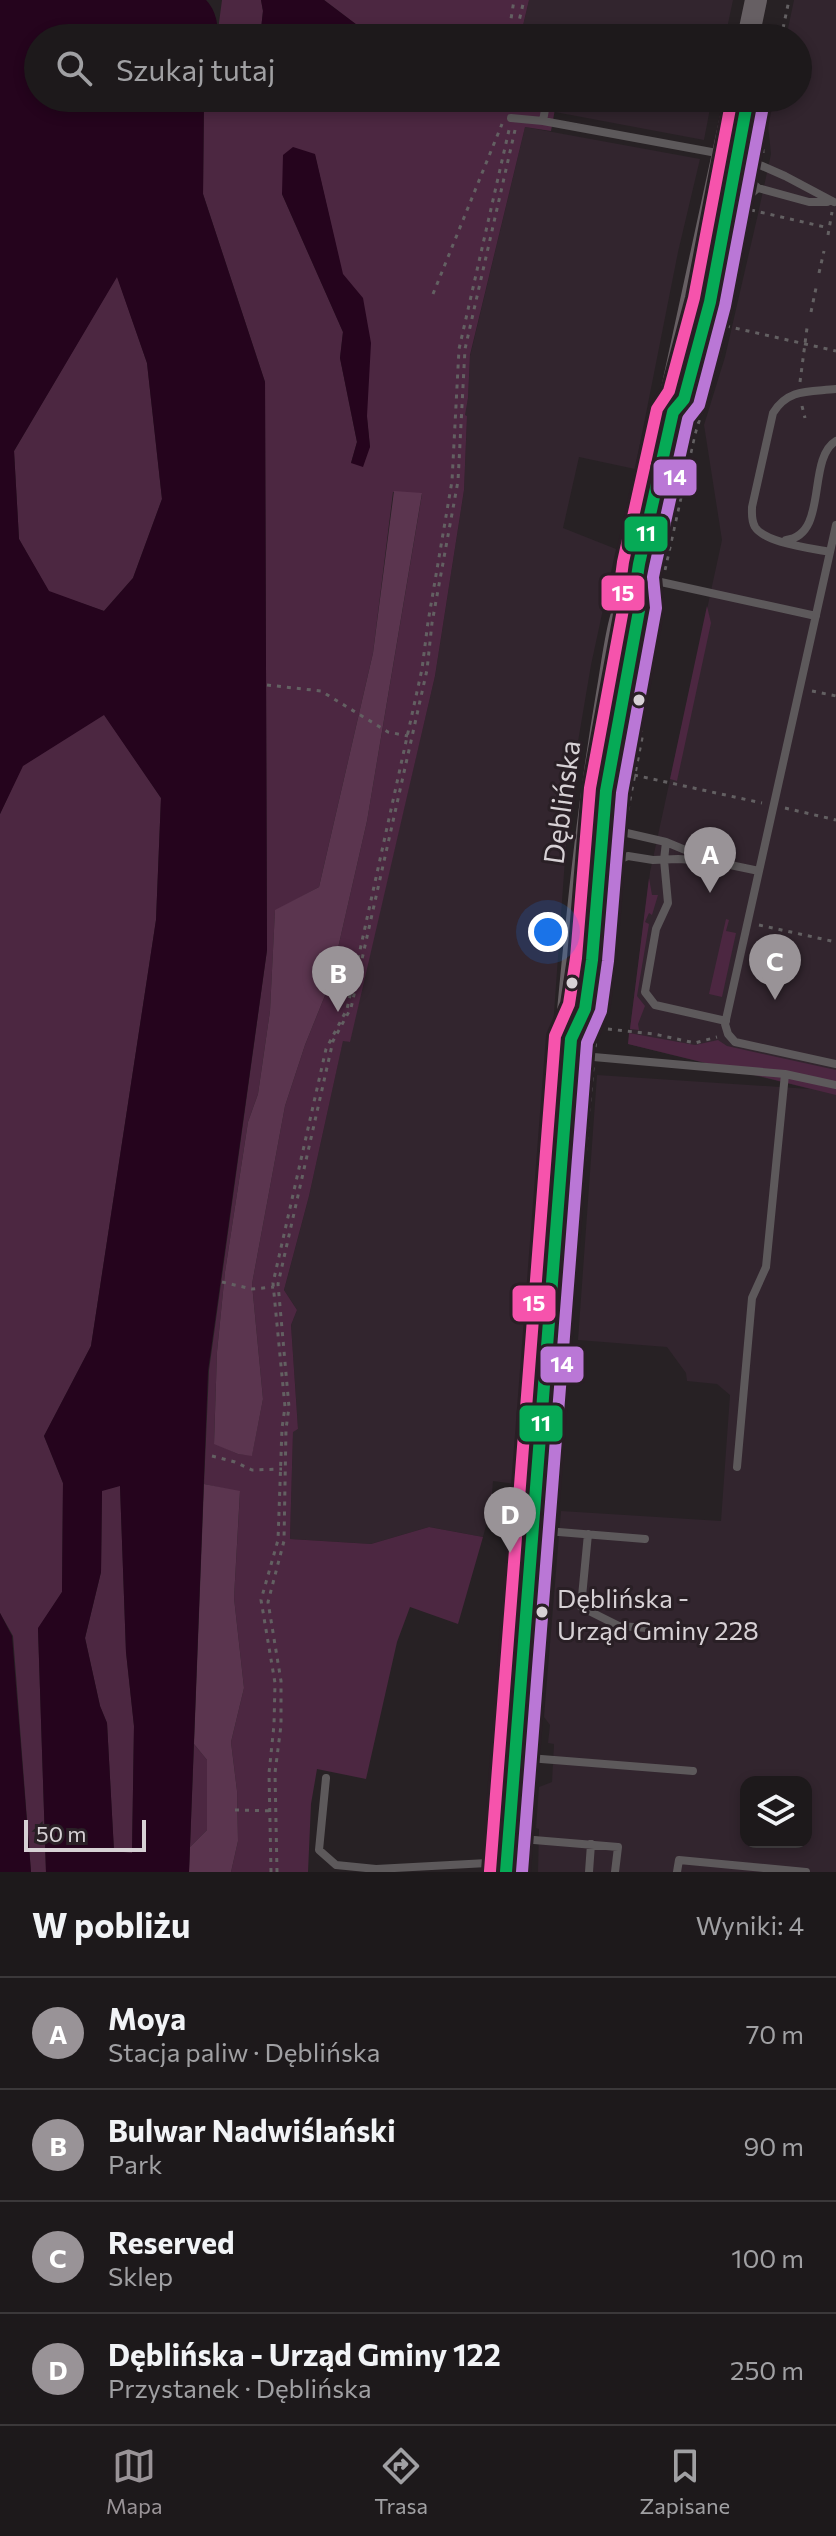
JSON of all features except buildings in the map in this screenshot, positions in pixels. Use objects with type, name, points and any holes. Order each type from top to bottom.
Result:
[{"type":"main road","points":[[751,24],[756,0]]},
{"type":"main road","points":[[763,24],[768,0]]},
{"type":"main road","name":"Dęblińska","points":[[673,412],[684,399],[710,302],[725,219],[734,112]]},
{"type":"main road","name":"Dęblińska","points":[[571,1047],[585,1009],[592,960],[616,642],[625,602],[637,577],[673,412],[672,389],[729,157],[743,112]]},
{"type":"main road","name":"Dęblińska","points":[[507,1867],[571,1047],[568,1011],[600,835]]},
{"type":"lane","points":[[543,121],[545,112]]},
{"type":"lane","points":[[514,117],[744,158],[774,171],[834,206]]},
{"type":"lane","points":[[729,157],[758,188],[834,206]]},
{"type":"lane","points":[[725,219],[737,203],[758,188]]},
{"type":"lane","points":[[830,552],[768,538],[757,530],[752,519],[752,507],[773,413],[780,401],[789,395],[836,389]]},
{"type":"lane","points":[[781,541],[794,539],[810,521],[826,449],[836,441]]},
{"type":"lane","points":[[836,525],[726,1021],[728,1034],[735,1042],[836,1064]]},
{"type":"lane","points":[[637,577],[816,616]]},
{"type":"lane","points":[[824,579],[836,582]]},
{"type":"lane","points":[[600,835],[666,842],[711,861]]},
{"type":"lane","points":[[600,835],[628,856],[653,860],[711,861],[759,871]]},
{"type":"lane","points":[[666,842],[664,860],[668,903],[656,929],[645,992],[655,1005],[726,1021]]},
{"type":"lane","points":[[598,889],[604,873],[613,862],[628,856]]},
{"type":"lane","points":[[571,1047],[594,1057],[785,1074],[836,1085]]},
{"type":"lane","points":[[737,1467],[752,1298],[766,1267],[785,1074]]},
{"type":"lane","points":[[533,1530],[645,1539]]},
{"type":"lane","points":[[588,1534],[581,1607],[619,1626],[676,1630]]},
{"type":"lane","points":[[515,1757],[693,1771]]},
{"type":"lane","points":[[326,1778],[319,1850],[336,1865],[376,1869],[507,1867]]},
{"type":"lane","points":[[509,1837],[618,1847],[615,1872]]},
{"type":"lane","points":[[589,1872],[591,1844]]},
{"type":"lane","points":[[677,1872],[679,1860],[806,1872]]},
{"type":"path","points":[[510,24],[514,0]]},
{"type":"path","points":[[518,24],[524,0]]},
{"type":"path","points":[[784,24],[789,0]]},
{"type":"path","points":[[764,155],[761,151],[765,112]]},
{"type":"path","points":[[271,1872],[269,1811],[275,1683],[261,1600],[278,1540],[289,1407],[276,1287],[333,1041],[351,1008],[427,670],[432,623],[458,481],[465,349],[514,117],[504,120],[500,128],[433,294]]},
{"type":"path","points":[[732,297],[756,199]]},
{"type":"path","points":[[828,235],[834,206]]},
{"type":"path","points":[[751,210],[829,228]]},
{"type":"path","points":[[819,273],[824,251]]},
{"type":"path","points":[[811,312],[816,288]]},
{"type":"path","points":[[663,582],[695,434],[729,311]]},
{"type":"path","points":[[726,326],[836,351]]},
{"type":"path","points":[[805,418],[801,393],[807,328]]},
{"type":"path","points":[[267,685],[321,691],[388,732],[410,736]]},
{"type":"path","points":[[800,688],[836,696]]},
{"type":"path","points":[[600,835],[634,775],[643,733],[632,724]]},
{"type":"path","points":[[634,775],[836,820]]},
{"type":"path","points":[[748,922],[836,942]]},
{"type":"path","points":[[561,1430],[599,1026],[695,1043],[728,1034]]},
{"type":"path","points":[[222,1282],[252,1289],[276,1287]]},
{"type":"path","points":[[212,1456],[252,1470],[283,1469]]},
{"type":"path","points":[[277,1872],[275,1773],[281,1725],[281,1681],[268,1602],[284,1541],[283,1469]]},
{"type":"path","points":[[235,1810],[276,1811]]},
{"type":"shaded area","points":[[0,0],[206,0],[217,24],[24,24],[24,112],[204,112],[203,194],[265,382],[267,950],[208,1371],[189,1872],[46,1872],[38,1628],[62,1592],[63,1483],[44,1436],[91,1346],[156,920],[161,798],[104,715],[23,766],[0,814]],"holes":[[[117,277],[147,363],[162,499],[133,578],[104,611],[49,591],[19,539],[14,451]],[[120,1486],[126,1652],[134,1726],[132,1853],[114,1851],[107,1723],[100,1706],[85,1638],[101,1572],[102,1491]]]},
{"type":"shaded area","points":[[222,0],[261,0],[262,24],[219,24]]},
{"type":"shaded area","points":[[261,0],[324,0],[356,24],[262,24]]},
{"type":"shaded area","points":[[324,0],[529,0],[523,24],[356,24]]},
{"type":"shaded area","points":[[529,0],[733,0],[728,24],[523,24]]},
{"type":"shaded area","points":[[794,0],[836,0],[836,1872],[538,1872],[539,1829],[536,1828],[539,1787],[552,1782],[554,1744],[548,1743],[550,1725],[544,1717],[561,1511],[721,1521],[730,1395],[717,1384],[687,1381],[686,1373],[667,1347],[578,1340],[597,1075],[810,1089],[628,1044],[650,872],[722,540],[704,425],[725,357],[771,154],[768,125],[770,112],[812,112],[812,24],[789,24]]},
{"type":"shaded area","points":[[204,112],[554,112],[551,131],[525,127],[470,355],[464,490],[435,676],[350,1042],[343,1041],[309,1196],[284,1290],[297,1310],[291,1325],[298,1429],[293,1432],[290,1539],[371,1544],[429,1527],[483,1537],[458,1624],[410,1607],[397,1642],[366,1779],[317,1769],[311,1804],[308,1872],[231,1872],[238,1841],[237,1791],[231,1742],[244,1688],[234,1598],[240,1492],[204,1484],[209,1370],[267,950],[265,382],[203,194]],"holes":[[[315,155],[361,373],[370,447],[351,463],[357,442],[340,358],[343,332],[282,194]],[[393,492],[422,494],[367,821],[330,983],[285,1106],[252,1284],[263,1399],[252,1455],[238,1454],[214,1443],[217,1352],[225,1272],[248,1122],[258,1094],[270,1011],[275,911],[319,887],[373,653]]]},
{"type":"shaded area","points":[[555,112],[709,112],[704,140]]},
{"type":"shaded area","points":[[525,127],[700,159],[678,252],[635,469],[579,457],[563,528],[616,549],[591,665],[570,789],[515,1484],[493,1481],[491,1507],[483,1537],[429,1527],[371,1544],[290,1539],[293,1431],[298,1429],[291,1325],[297,1310],[284,1290],[309,1196],[343,1040],[349,1042],[435,676],[464,490],[467,416],[464,415],[470,356]]},
{"type":"shaded area","points":[[293,147],[315,154],[343,274],[363,298],[371,343],[367,416],[370,447],[363,467],[351,463],[357,442],[340,358],[343,332],[282,194],[283,155]]},
{"type":"shaded area","points":[[117,276],[147,363],[162,499],[133,578],[104,611],[49,592],[19,539],[14,451]]},
{"type":"shaded area","points":[[394,491],[422,493],[367,821],[330,983],[285,1106],[252,1284],[263,1399],[252,1456],[238,1454],[214,1444],[217,1352],[225,1272],[248,1122],[258,1094],[270,1011],[275,910],[319,887],[373,653]]},
{"type":"shaded area","points":[[707,606],[711,623],[677,781],[670,779]]},
{"type":"shaded area","points":[[104,714],[161,798],[156,920],[91,1346],[44,1436],[63,1483],[62,1592],[38,1629],[46,1872],[31,1872],[13,1636],[0,1613],[0,814],[22,766]]},
{"type":"shaded area","points":[[649,878],[652,895],[658,895],[652,915],[649,913],[645,922],[649,924],[637,996],[645,1006],[638,1024],[639,1030],[630,1029]]},
{"type":"shaded area","points":[[726,919],[729,920],[726,931],[736,933],[722,997],[709,994]]},
{"type":"shaded area","points":[[629,1033],[695,1045],[718,1040],[727,1046],[836,1070],[836,1095],[628,1044]]},
{"type":"shaded area","points":[[204,1484],[240,1491],[234,1598],[244,1688],[231,1742],[237,1791],[238,1841],[231,1872],[189,1872],[190,1847],[207,1830],[207,1760],[194,1744]]},
{"type":"shaded area","points":[[120,1485],[126,1652],[134,1726],[132,1853],[114,1852],[107,1723],[100,1706],[85,1638],[101,1572],[102,1490]]},
{"type":"shaded area","points":[[0,1613],[12,1636],[31,1872],[0,1872]]},
{"type":"shaded area","points":[[194,1744],[207,1760],[207,1830],[190,1847]]},
{"type":"transit line","name":"15","points":[[490,1871],[555,1036],[569,1004],[576,958],[590,788],[624,604],[623,562],[657,409],[669,391],[694,298],[729,112]]},
{"type":"transit line","name":"11","points":[[506,1872],[571,1039],[585,1009],[606,791],[640,605],[639,564],[673,412],[684,399],[710,302],[745,112]]},
{"type":"transit line","name":"14","points":[[522,1872],[587,1043],[601,1011],[622,793],[656,608],[653,577],[688,419],[699,405],[725,306],[762,112]]},
{"type":"place","name":"Moya","points":[[710,893]]},
{"type":"place","name":"Reserved","points":[[775,1000]]},
{"type":"place","name":"Bulwar Nadwiślański","points":[[338,1012]]},
{"type":"place","name":"Dęblińska - Urząd Gminy 122","points":[[510,1553]]},
{"type":"place","name":"Dęblińska - Urząd Gminy 228","points":[[542,1612]]}]
